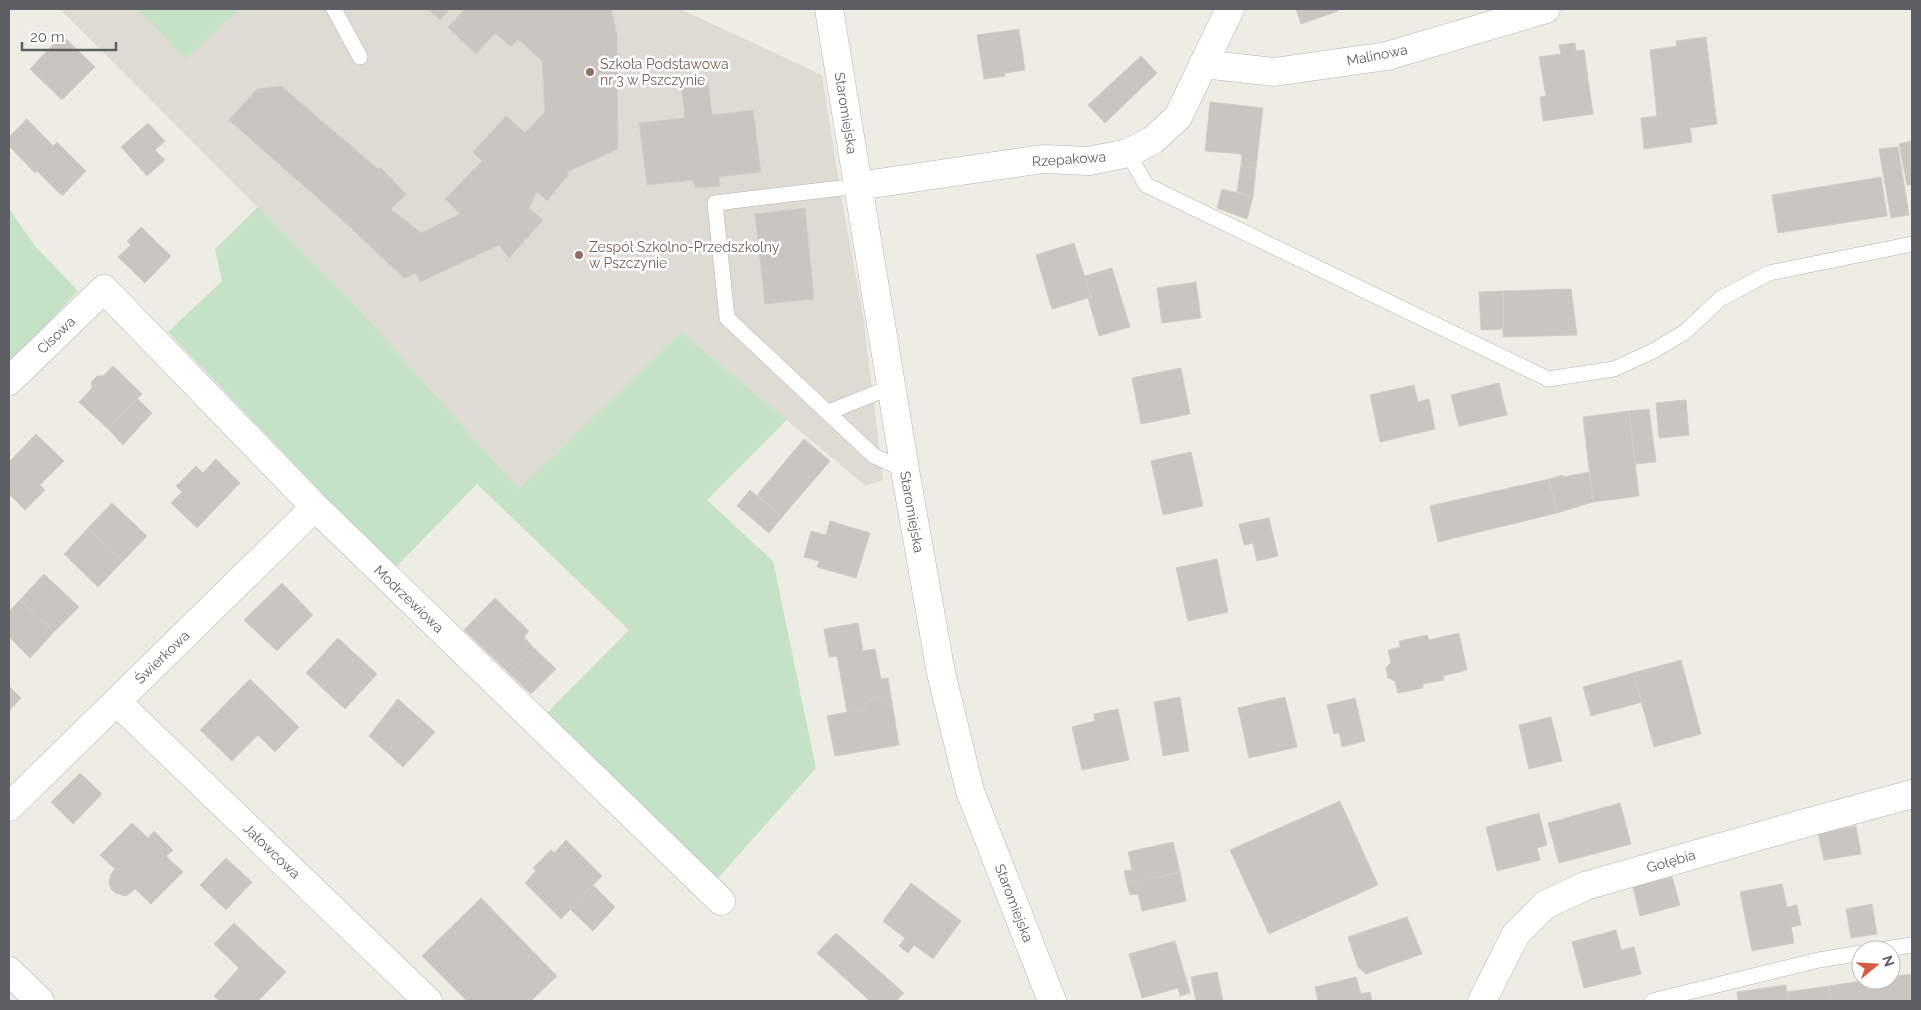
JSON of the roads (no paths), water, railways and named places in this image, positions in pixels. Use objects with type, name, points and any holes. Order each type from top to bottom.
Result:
[{"type":"street","name":"Staromiejska","points":[[830,9],[891,387],[941,673],[970,791],[1052,1001]]},
{"type":"street","name":"Rzepakowa","points":[[858,186],[1043,159],[1089,161],[1128,153],[1153,140],[1178,117],[1230,9]]},
{"type":"street","name":"Malinowa","points":[[1203,64],[1274,72],[1387,56],[1546,9]]},
{"type":"street","name":"Cisowa","points":[[9,381],[104,289]]},
{"type":"street","name":"Modrzewiowa","points":[[104,289],[315,507],[721,901]]},
{"type":"street","name":"Świerkowa","points":[[9,808],[315,507]]},
{"type":"street","name":"Jałowcowa","points":[[116,702],[428,1001]]},
{"type":"street","name":"Gołębia","points":[[1482,1001],[1516,934],[1545,904],[1585,886],[1912,794]]},
{"type":"street","points":[[9,971],[40,1001]]},
{"type":"lane","points":[[334,9],[360,57]]},
{"type":"lane","points":[[1128,153],[1146,185],[1548,379],[1614,369],[1653,351],[1685,332],[1720,298],[1769,273],[1912,244]]},
{"type":"lane","points":[[858,186],[714,203],[727,318],[874,456],[905,470]]},
{"type":"lane","points":[[829,412],[891,387]]},
{"type":"lane","points":[[1652,1001],[1819,960],[1851,955]]},
{"type":"place","name":"Szkoła Podstawowa nr 3 w Pszczynie","points":[[590,72]]},
{"type":"place","name":"Zespół Szkolno-Przedszkolny w Pszczynie","points":[[579,255]]}]
